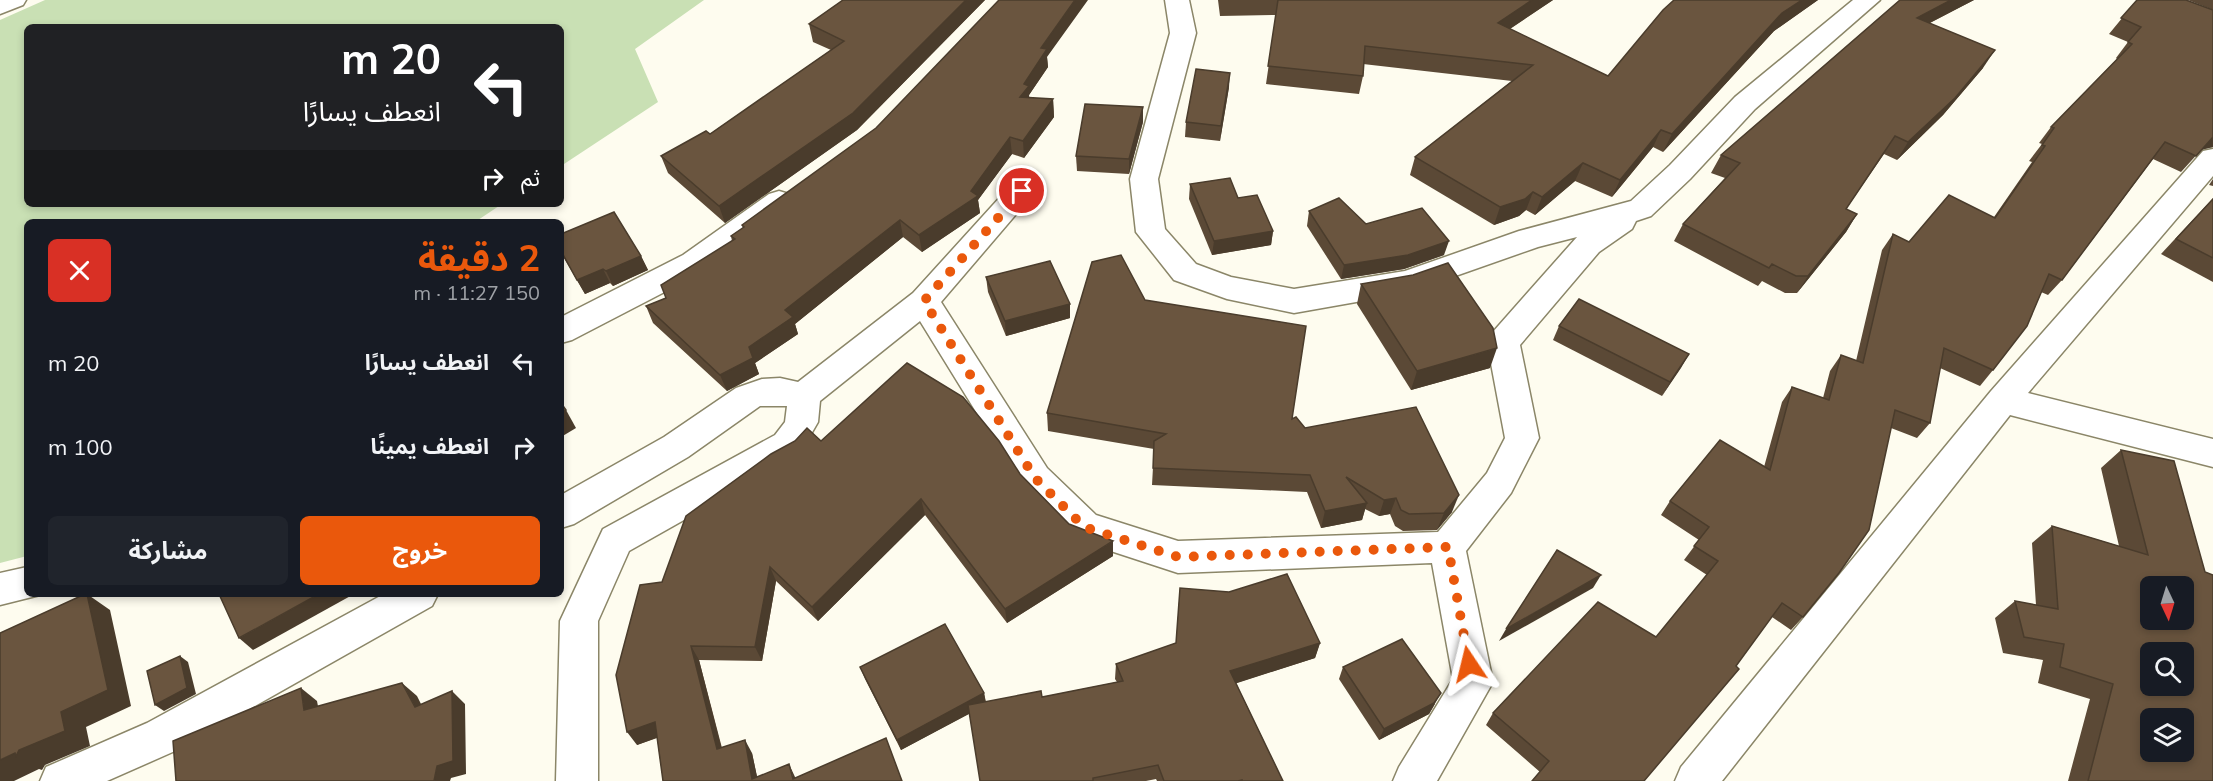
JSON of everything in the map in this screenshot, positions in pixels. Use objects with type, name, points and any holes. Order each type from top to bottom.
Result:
[{"type":"street","points":[[0,7],[14,0]]},
{"type":"street","points":[[1178,0],[1183,33],[1144,179],[1151,232],[1185,272],[1227,288],[1293,301],[1407,282],[1530,239],[1641,209]]},
{"type":"street","points":[[1414,781],[1473,682],[1448,547],[1499,483],[1522,438],[1503,342],[1588,244],[1641,209],[1680,172],[1745,103],[1868,0]]},
{"type":"street","points":[[1696,781],[2003,400],[2213,158]]},
{"type":"street","points":[[564,329],[694,263],[800,185]]},
{"type":"street","points":[[564,511],[675,447],[748,397],[762,392],[803,396],[924,301],[1022,191]]},
{"type":"street","points":[[924,301],[1035,478],[1084,527],[1178,557],[1448,547]]},
{"type":"street","points":[[577,781],[579,621],[616,540],[787,445],[801,427],[805,413],[803,396]]},
{"type":"street","points":[[2003,400],[2213,453]]},
{"type":"street","points":[[0,589],[24,584]]},
{"type":"street","points":[[61,781],[161,737],[414,597]]},
{"type":"green space","points":[[45,0],[704,0],[635,49],[658,102],[564,164],[564,24],[24,24],[24,207],[498,207],[480,219],[24,219],[24,557],[0,563],[0,20]]},
{"type":"building","points":[[843,0],[966,0],[853,113],[719,206],[661,156],[706,131],[710,134],[844,41],[809,24]]},
{"type":"building","points":[[999,0],[1075,0],[1041,48],[1047,49],[1024,84],[1029,86],[1020,97],[1053,99],[1023,141],[1010,137],[971,191],[978,196],[919,235],[900,220],[785,310],[793,317],[749,347],[753,358],[720,375],[646,306],[666,298],[661,285],[735,239],[731,236],[744,227],[742,225],[876,128]]},
{"type":"building","points":[[1278,0],[1532,0],[1498,23],[1608,76],[1674,0],[1802,0],[1782,13],[1672,134],[1661,130],[1620,180],[1583,163],[1542,197],[1533,192],[1525,199],[1500,207],[1415,157],[1533,65],[1365,46],[1363,76],[1268,66]]},
{"type":"building","points":[[1900,0],[1951,0],[1917,18],[1995,50],[1955,98],[1908,142],[1895,136],[1846,209],[1857,214],[1808,276],[1796,276],[1772,264],[1769,268],[1683,224],[1740,163],[1721,155]]},
{"type":"building","points":[[2137,0],[2186,0],[2213,10],[2213,137],[2196,156],[2165,142],[2062,280],[2049,274],[2027,326],[1993,370],[1944,348],[1930,423],[1895,410],[1869,530],[1839,573],[1803,617],[1782,603],[1736,666],[1739,669],[1644,781],[1532,781],[1549,761],[1493,713],[1598,602],[1656,637],[1718,561],[1694,546],[1709,527],[1670,501],[1720,440],[1770,470],[1792,387],[1829,400],[1841,355],[1863,363],[1893,234],[1909,242],[1949,195],[1995,218],[2045,146],[2042,145],[2054,128],[2051,127],[2132,44],[2128,42],[2141,27],[2121,18]]},
{"type":"building","points":[[1196,69],[1230,73],[1221,126],[1186,122]]},
{"type":"building","points":[[1085,104],[1143,107],[1129,159],[1076,156]]},
{"type":"building","points":[[1230,178],[1238,198],[1257,195],[1273,231],[1214,241],[1190,184]]},
{"type":"building","points":[[1339,198],[1366,224],[1422,208],[1449,241],[1408,255],[1344,265],[1309,211]]},
{"type":"building","points":[[2213,199],[2213,258],[2176,239]]},
{"type":"building","points":[[614,212],[641,256],[577,280],[564,256],[564,233]]},
{"type":"building","points":[[1121,255],[1145,300],[1306,326],[1292,419],[1296,417],[1305,428],[1416,407],[1459,495],[1444,513],[1409,514],[1401,510],[1396,498],[1384,500],[1346,477],[1367,503],[1325,511],[1310,475],[1153,468],[1154,441],[1166,434],[1047,413],[1092,262]]},
{"type":"building","points":[[1050,261],[1070,304],[1005,321],[986,277]]},
{"type":"building","points":[[1448,263],[1493,328],[1497,348],[1417,371],[1361,284],[1413,275]]},
{"type":"building","points":[[1579,299],[1689,354],[1670,382],[1559,326]]},
{"type":"building","points":[[907,363],[963,397],[999,441],[1020,474],[1069,524],[1113,541],[1005,609],[921,499],[812,607],[770,567],[755,647],[691,646],[717,749],[745,740],[752,779],[789,764],[793,779],[886,738],[902,781],[663,781],[655,722],[627,732],[616,675],[640,585],[662,582],[686,516],[771,454],[795,441],[807,428],[821,441]]},
{"type":"building","points":[[2121,450],[2174,461],[2205,572],[2213,575],[2213,781],[2088,781],[2113,684],[2060,667],[2064,644],[2024,637],[2015,601],[2058,609],[2052,526],[2148,555]]},
{"type":"building","points":[[1557,550],[1601,575],[1506,629]]},
{"type":"building","points":[[1287,574],[1320,643],[1230,671],[1283,781],[1164,781],[1158,765],[1093,778],[1093,781],[980,781],[968,705],[1041,691],[1042,697],[1123,681],[1116,664],[1176,643],[1180,588],[1229,592]]},
{"type":"building","points":[[78,597],[88,597],[108,690],[61,712],[65,731],[19,750],[16,756],[15,753],[0,760],[0,633]]},
{"type":"building","points":[[220,597],[314,597],[239,638]]},
{"type":"building","points":[[945,624],[984,693],[897,740],[860,667]]},
{"type":"building","points":[[1402,639],[1441,693],[1434,703],[1384,729],[1343,667]]},
{"type":"building","points":[[180,656],[187,688],[155,705],[147,671]]},
{"type":"building","points":[[402,683],[415,707],[452,691],[453,761],[437,766],[434,781],[176,781],[173,741],[301,688],[304,710]]},
{"type":"route","points":[[1022,191],[924,301],[1035,478],[1084,527],[1178,557],[1448,547],[1469,664]]}]
